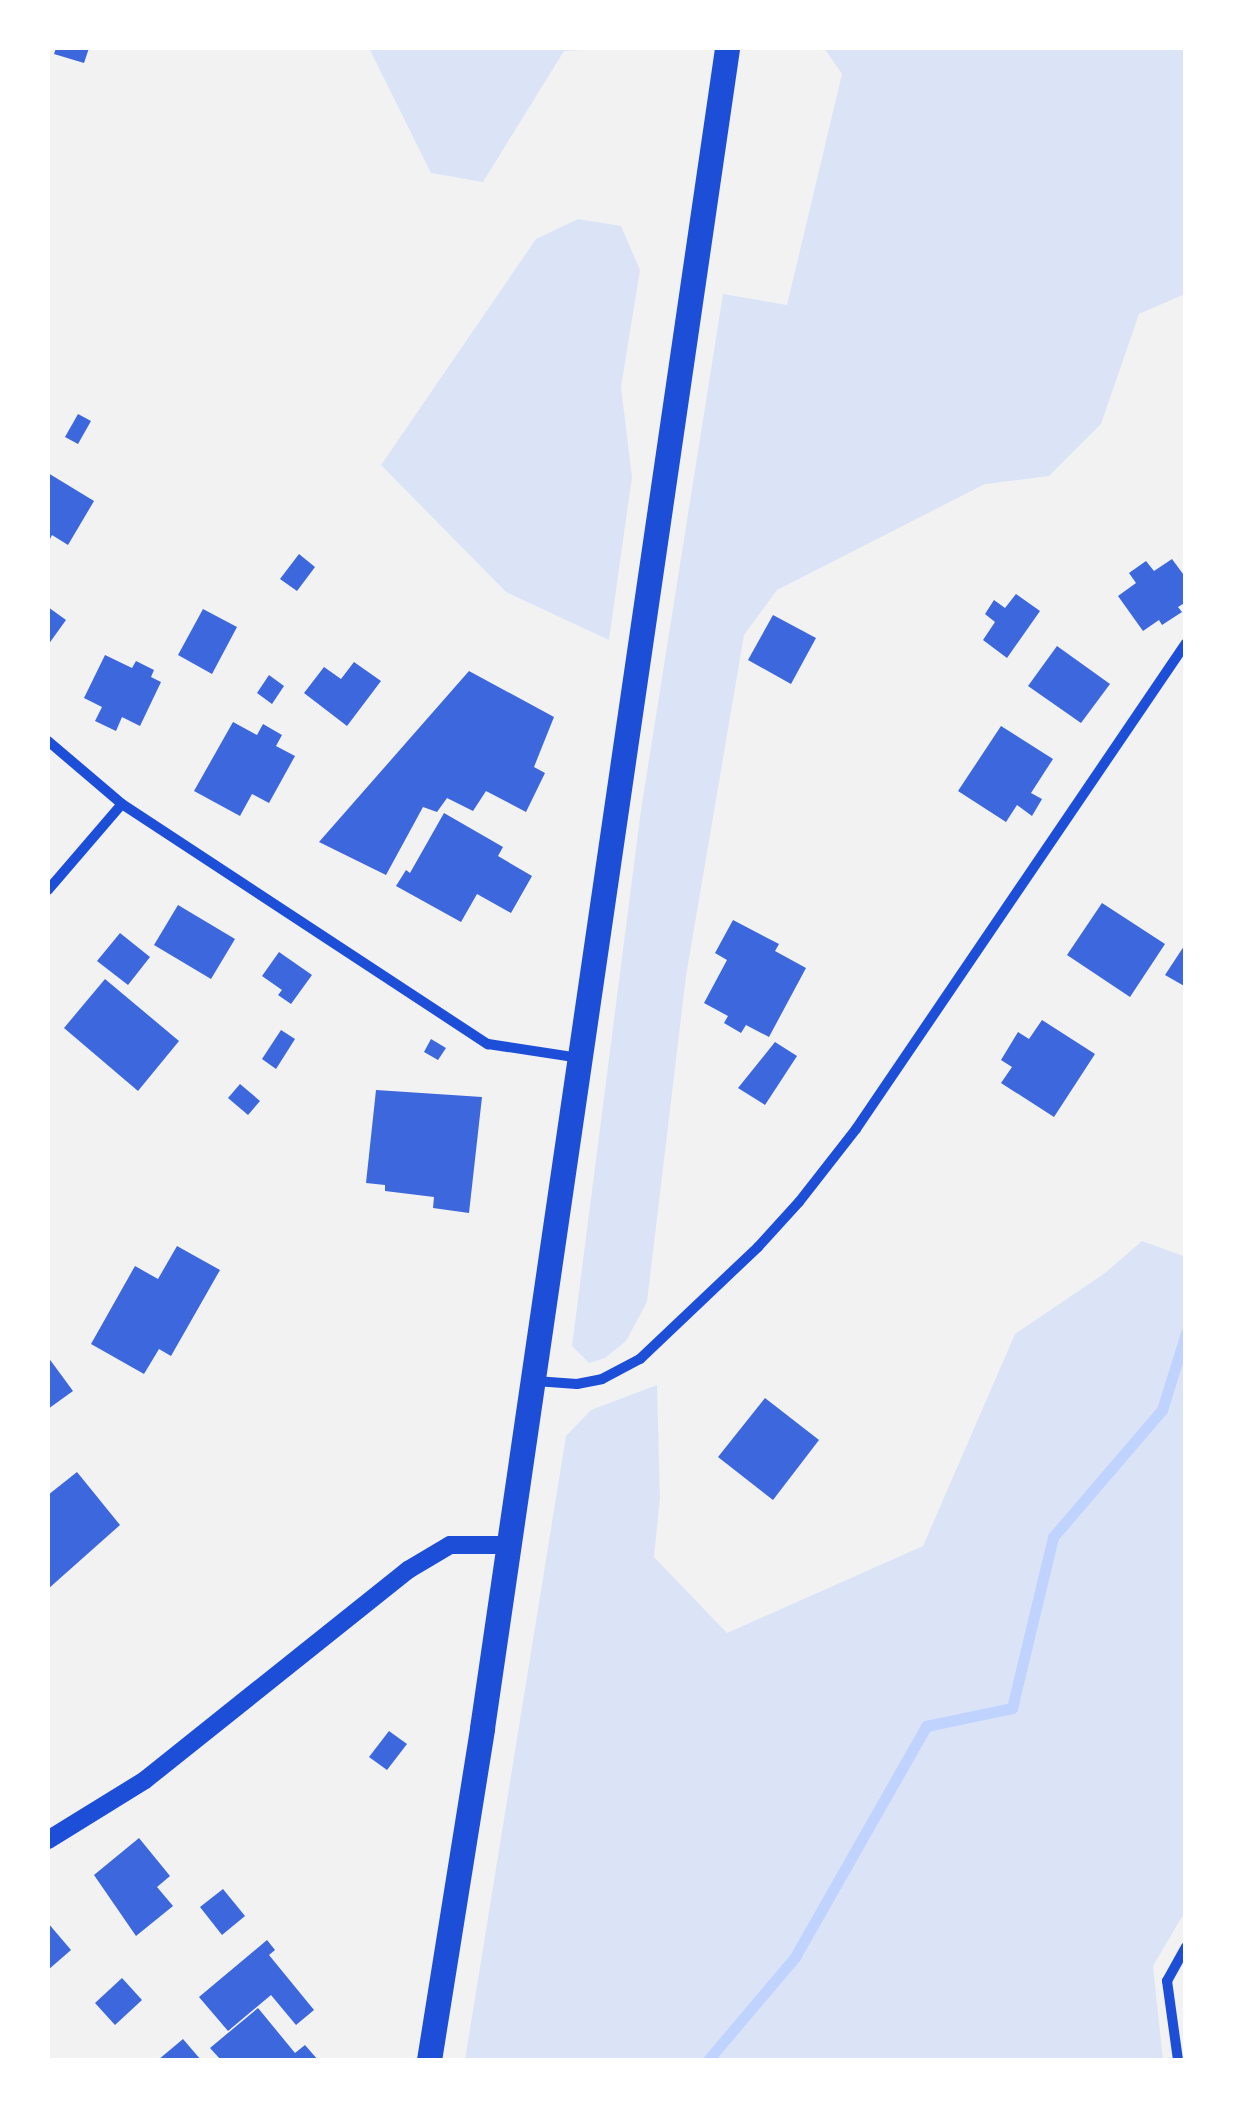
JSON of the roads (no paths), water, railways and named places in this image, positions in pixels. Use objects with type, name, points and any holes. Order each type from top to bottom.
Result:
[{"type":"main road","points":[[428,2060],[508,1545],[726,48]]},
{"type":"street","points":[[532,1381],[577,1384],[602,1379],[640,1359],[758,1247],[799,1202],[856,1129],[1186,643]]},
{"type":"street","points":[[48,741],[122,804],[488,1044],[580,1058]]},
{"type":"street","points":[[48,890],[122,804]]},
{"type":"street","points":[[48,1840],[145,1780],[408,1570],[450,1545],[508,1545]]},
{"type":"street","points":[[1178,2060],[1166,1981],[1186,1948]]},
{"type":"waterway","points":[[708,2060],[795,1957],[926,1726],[1012,1708],[1053,1537],[1162,1410],[1186,1333]]}]
